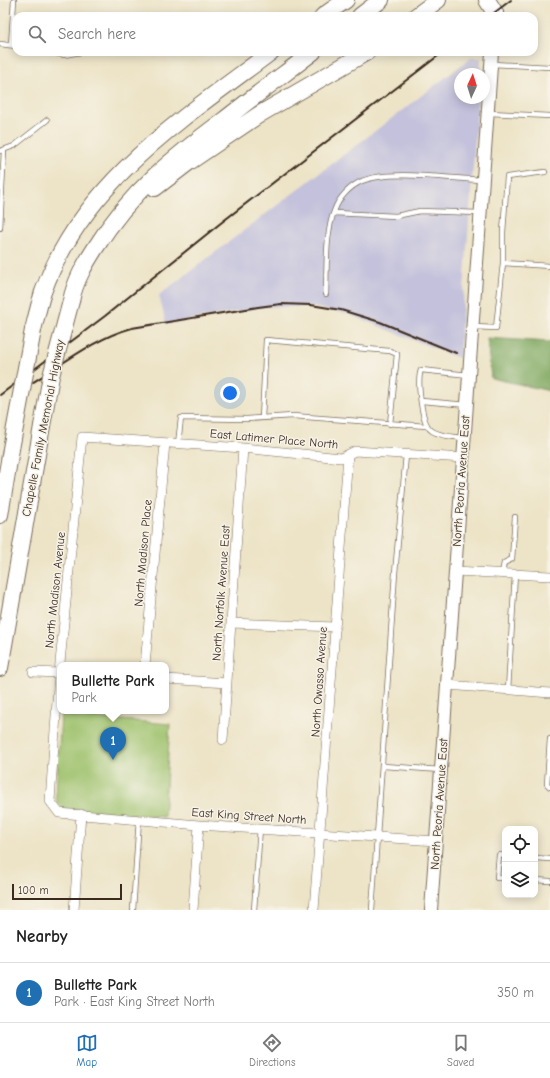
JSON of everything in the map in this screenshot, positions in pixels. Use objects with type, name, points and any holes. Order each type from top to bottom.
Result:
[{"type":"highway","points":[[314,12],[328,0]]},
{"type":"highway","points":[[329,12],[346,0]]},
{"type":"highway","points":[[365,12],[381,0]]},
{"type":"highway","points":[[422,12],[438,0]]},
{"type":"highway","points":[[0,515],[33,330],[44,292],[66,245],[82,221],[115,179],[136,157],[161,135],[266,56]]},
{"type":"highway","name":"Chapelle Family Memorial Highway","points":[[0,668],[42,426],[56,356],[74,286],[106,231],[140,190],[158,172],[308,56]]},
{"type":"highway","points":[[106,231],[189,162],[260,114],[360,56]]},
{"type":"main road","name":"North Peoria Avenue East","points":[[431,910],[463,458],[459,437],[461,405],[469,375],[492,56]]},
{"type":"street","name":"East Latimer Place North","points":[[82,437],[243,448],[341,458],[356,451],[463,458]]},
{"type":"street","name":"North Madison Avenue","points":[[60,662],[82,437]]},
{"type":"street","name":"North Madison Place","points":[[144,662],[165,443]]},
{"type":"street","name":"North Norfolk Avenue East","points":[[223,740],[243,448]]},
{"type":"street","name":"North Owasso Avenue","points":[[314,910],[321,833],[348,455]]},
{"type":"street","points":[[455,571],[550,576]]},
{"type":"street","points":[[231,623],[335,627]]},
{"type":"street","points":[[34,672],[57,673]]},
{"type":"street","points":[[169,679],[227,683]]},
{"type":"street","points":[[447,685],[550,693]]},
{"type":"street","name":"North Madison Avenue","points":[[57,701],[50,801],[59,813]]},
{"type":"street","name":"East King Street North","points":[[59,813],[199,825],[436,841]]},
{"type":"street","points":[[74,910],[81,814]]},
{"type":"street","points":[[193,910],[199,825]]},
{"type":"lane","points":[[14,0],[14,12]]},
{"type":"lane","points":[[0,44],[12,46]]},
{"type":"lane","points":[[491,64],[550,67]]},
{"type":"lane","points":[[487,113],[550,116]]},
{"type":"lane","points":[[0,228],[2,150],[14,146],[47,120]]},
{"type":"lane","points":[[472,327],[496,328],[503,263],[503,232],[507,177],[545,172]]},
{"type":"lane","points":[[326,294],[330,230],[334,213],[341,198],[351,188],[362,181],[385,176],[483,180]]},
{"type":"lane","points":[[334,213],[396,216],[420,211],[480,213]]},
{"type":"lane","points":[[503,263],[550,266]]},
{"type":"lane","points":[[262,418],[266,340],[397,354],[390,424]]},
{"type":"lane","points":[[459,437],[432,432],[426,426],[420,374],[421,370],[469,375]]},
{"type":"lane","points":[[422,401],[461,405]]},
{"type":"lane","points":[[178,444],[181,418],[262,418],[293,416],[426,426]]},
{"type":"lane","points":[[372,910],[395,573],[406,455]]},
{"type":"lane","points":[[502,573],[504,563],[512,559],[515,517]]},
{"type":"lane","points":[[508,690],[515,574]]},
{"type":"lane","points":[[550,739],[547,784],[550,787]]},
{"type":"lane","points":[[382,766],[441,770]]},
{"type":"lane","points":[[133,910],[139,819]]},
{"type":"lane","points":[[254,910],[260,828]]},
{"type":"lane","points":[[502,856],[499,855],[497,878],[502,878]]},
{"type":"lane","points":[[538,858],[550,859]]},
{"type":"lane","points":[[538,880],[550,881]]},
{"type":"shaded area","points":[[471,58],[481,58],[480,68],[458,68]]},
{"type":"shaded area","points":[[454,71],[454,104],[478,104],[459,358],[348,314],[312,307],[264,307],[166,324],[159,295]]},
{"type":"green space","points":[[487,338],[550,342],[550,391],[491,378]]},
{"type":"green space","points":[[61,715],[170,724],[164,817],[64,809],[57,801],[56,797]]},
{"type":"railway","points":[[495,12],[511,0]]},
{"type":"railway","points":[[0,395],[105,316],[222,222],[438,56]]},
{"type":"railway","points":[[30,384],[80,352],[118,332],[132,328],[281,304],[311,305],[341,310],[380,322],[456,353]]},
{"type":"place","name":"Bullette Park","points":[[113,760]]}]
